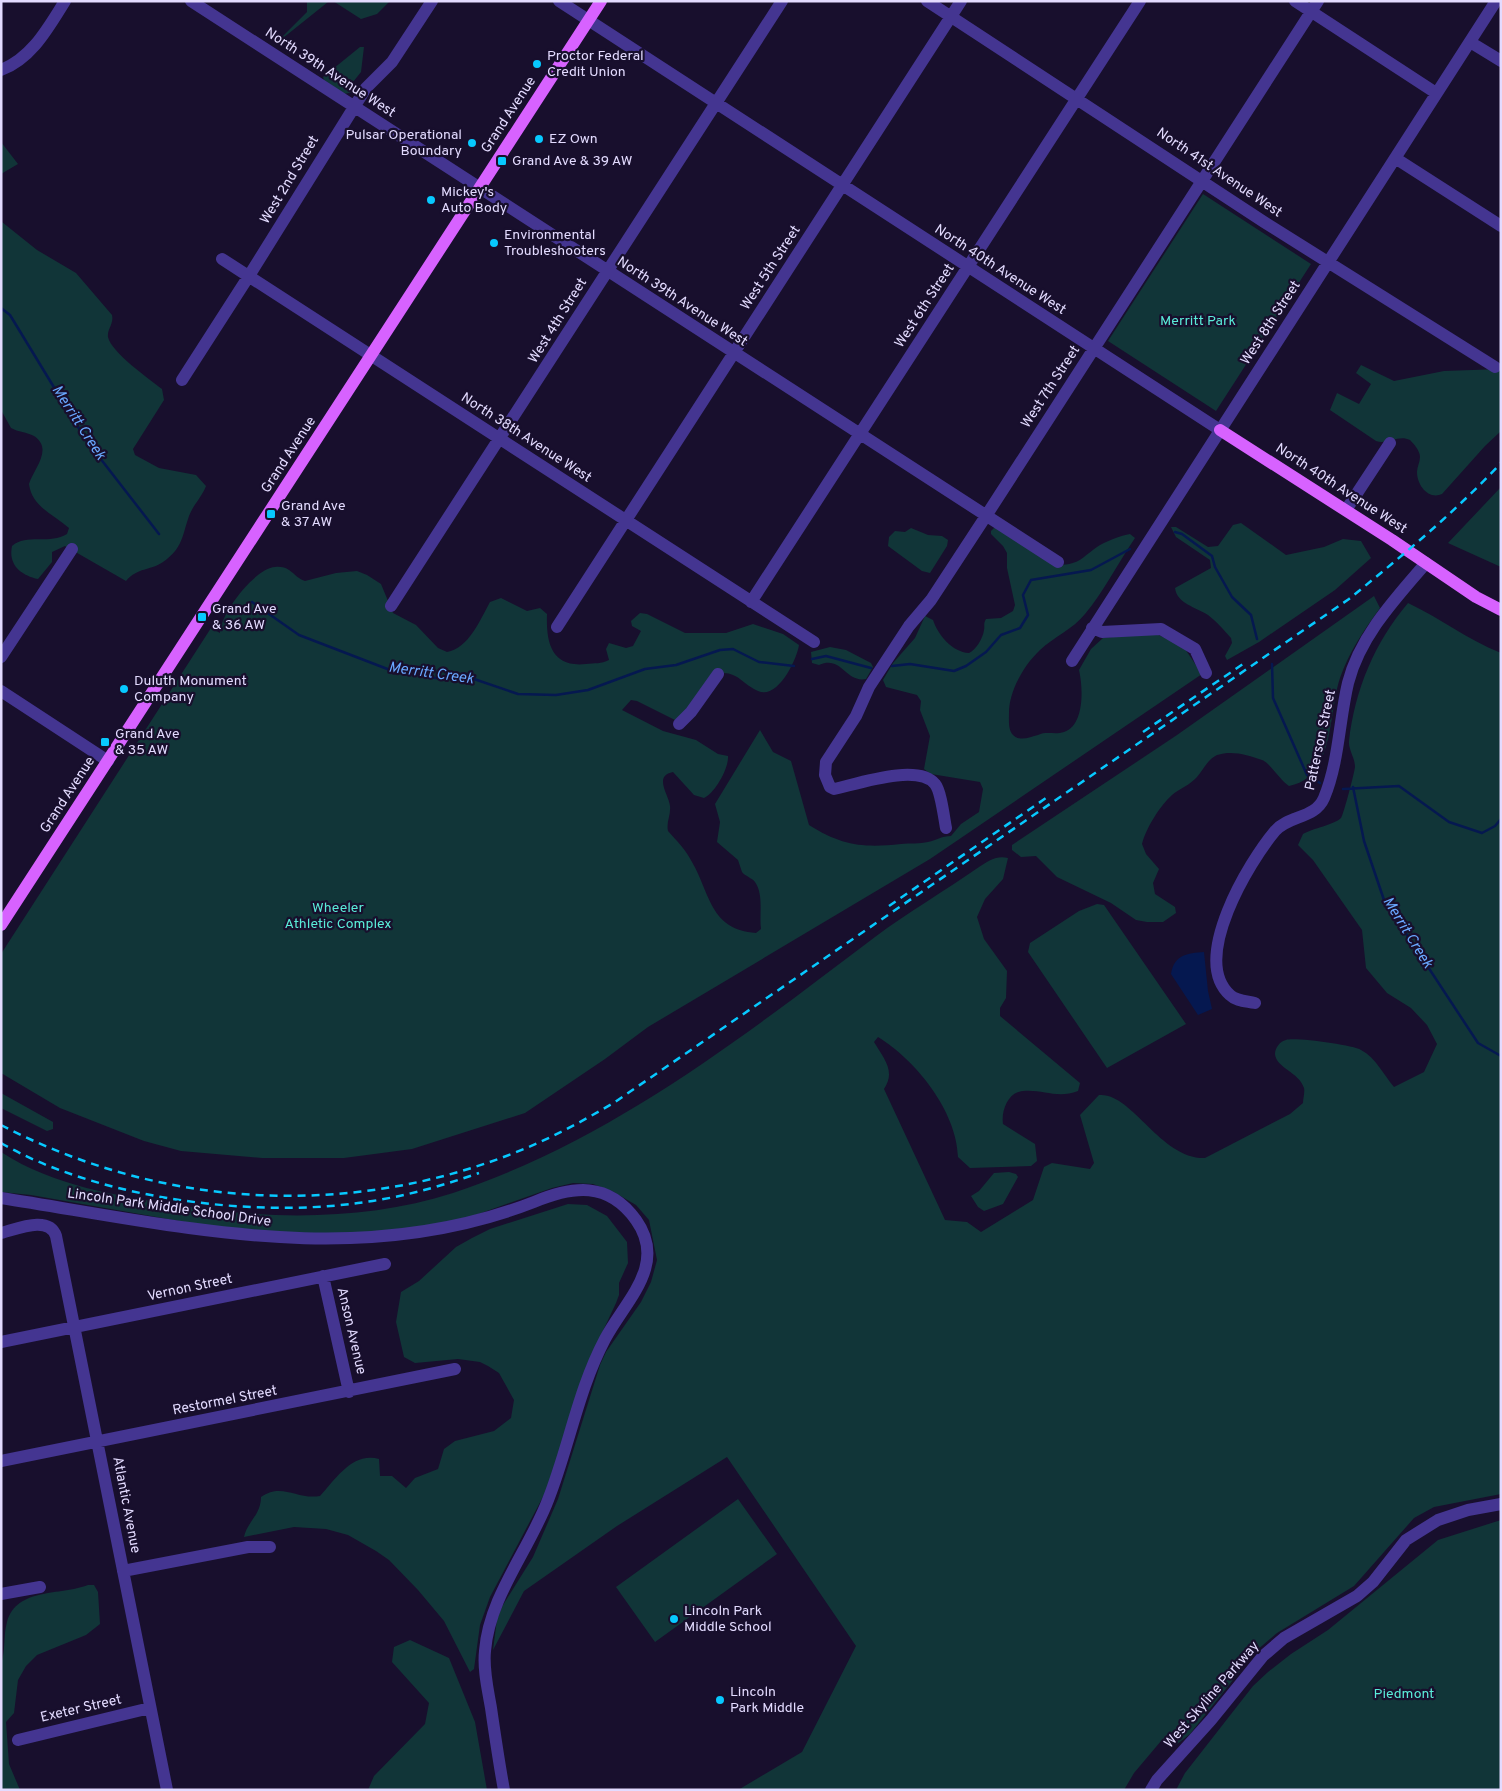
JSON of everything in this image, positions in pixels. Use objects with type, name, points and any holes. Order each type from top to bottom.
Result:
[{"type":"main road","name":"Grand Avenue","points":[[1,925],[601,1]]},
{"type":"main road","name":"North 40th Avenue West","points":[[1220,430],[1346,510],[1476,597],[1501,610]]},
{"type":"street","points":[[1,70],[20,60],[34,47],[65,1]]},
{"type":"street","name":"North 39th Avenue West","points":[[191,1],[1058,562]]},
{"type":"street","name":"West 2nd Street","points":[[182,380],[353,107],[366,88],[392,62],[432,1]]},
{"type":"street","name":"North 40th Avenue West","points":[[559,1],[1220,430]]},
{"type":"street","name":"West 4th Street","points":[[391,606],[782,1]]},
{"type":"street","name":"North 41st Avenue West","points":[[927,1],[1078,98],[1264,222],[1495,367]]},
{"type":"street","name":"West 5th Street","points":[[556,627],[961,1]]},
{"type":"street","name":"West 6th Street","points":[[751,602],[1140,1]]},
{"type":"street","points":[[1295,1],[1314,6],[1436,92]]},
{"type":"street","name":"West 8th Street","points":[[1072,661],[1496,1]]},
{"type":"street","name":"West 7th Street","points":[[946,828],[937,787],[933,782],[922,776],[888,776],[834,789],[830,787],[825,775],[826,762],[856,716],[869,687],[909,626],[931,600],[986,516],[1314,6]]},
{"type":"street","points":[[1470,42],[1501,61]]},
{"type":"street","points":[[1395,158],[1501,226]]},
{"type":"street","name":"North 38th Avenue West","points":[[222,259],[814,642]]},
{"type":"street","points":[[1346,510],[1390,444]]},
{"type":"street","points":[[1,657],[72,549]]},
{"type":"street","name":"Patterson Street","points":[[1255,1002],[1240,1001],[1230,996],[1222,985],[1216,968],[1218,942],[1239,888],[1257,855],[1283,823],[1312,813],[1324,799],[1332,773],[1348,682],[1362,648],[1375,626],[1426,563]]},
{"type":"street","points":[[1092,628],[1110,632],[1161,629],[1195,649],[1206,673]]},
{"type":"street","points":[[678,724],[692,712],[718,674]]},
{"type":"street","points":[[1,691],[108,761]]},
{"type":"street","name":"Lincoln Park Middle School Drive","points":[[1,1198],[231,1234],[282,1239],[336,1240],[406,1235],[483,1218],[571,1190],[600,1193],[627,1209],[646,1237],[645,1272],[641,1284],[617,1317],[593,1362],[578,1404],[566,1453],[549,1498],[527,1546],[497,1603],[487,1634],[485,1667],[504,1790]]},
{"type":"street","name":"Atlantic Avenue","points":[[1,1233],[44,1224],[52,1227],[56,1236],[166,1790]]},
{"type":"street","name":"Vernon Street","points":[[1,1342],[385,1264]]},
{"type":"street","name":"Anson Avenue","points":[[323,1276],[349,1392]]},
{"type":"street","name":"Restormel Street","points":[[1,1461],[455,1369]]},
{"type":"street","name":"West Skyline Parkway","points":[[1151,1790],[1157,1780],[1211,1720],[1263,1656],[1284,1638],[1357,1596],[1372,1582],[1406,1540],[1438,1520],[1468,1510],[1501,1504]]},
{"type":"street","points":[[123,1571],[248,1548],[270,1547]]},
{"type":"street","points":[[1,1594],[40,1587]]},
{"type":"street","name":"Exeter Street","points":[[18,1740],[150,1708]]},
{"type":"green space","points":[[307,1],[333,1],[328,2],[273,46],[307,12]]},
{"type":"green space","points":[[333,1],[390,1],[377,14],[361,19]]},
{"type":"green space","points":[[360,47],[364,47],[361,72],[353,82],[354,92],[344,94],[324,80],[323,77]]},
{"type":"green space","points":[[1,142],[18,164],[1,174]]},
{"type":"green space","name":"Merritt Park","points":[[1203,194],[1311,264],[1216,411],[1108,341]]},
{"type":"green space","points":[[2,222],[37,250],[76,273],[112,315],[108,337],[116,350],[131,365],[162,389],[164,400],[133,449],[135,455],[159,468],[196,475],[206,486],[191,512],[175,552],[163,562],[135,573],[126,581],[65,546],[52,552],[52,562],[38,579],[21,572],[12,559],[12,546],[18,542],[60,537],[67,534],[69,528],[44,509],[34,499],[31,492],[29,484],[42,453],[40,441],[34,436],[11,428],[1,410]]},
{"type":"green space","points":[[1361,365],[1394,381],[1444,371],[1501,369],[1501,431],[1442,494],[1433,495],[1428,493],[1421,487],[1419,482],[1417,472],[1420,455],[1410,440],[1401,438],[1385,442],[1376,441],[1330,410],[1337,393],[1359,404],[1371,384],[1356,373]]},
{"type":"green space","points":[[1501,487],[1501,567],[1448,543]]},
{"type":"green space","points":[[1241,523],[1286,555],[1324,547],[1343,539],[1361,541],[1371,558],[1335,590],[1259,642],[1227,660],[1225,656],[1232,643],[1231,638],[1208,615],[1179,598],[1175,588],[1211,568],[1210,560],[1176,537],[1171,527],[1176,527],[1208,547],[1218,546],[1233,525]]},
{"type":"green space","name":"Wheeler Athletic Complex","points":[[995,527],[1059,565],[1076,562],[1100,545],[1118,537],[1130,534],[1135,538],[1085,614],[1075,624],[1040,650],[1023,671],[1015,687],[1010,705],[1009,719],[1013,735],[1025,738],[1044,733],[1061,733],[1071,728],[1076,722],[1081,705],[1082,695],[1079,670],[1091,649],[1103,638],[1154,633],[1183,646],[1202,674],[930,859],[648,1027],[605,1059],[525,1113],[412,1149],[344,1158],[262,1158],[181,1151],[144,1141],[60,1108],[1,1073],[1,954],[211,628],[220,633],[226,615],[240,593],[267,569],[275,567],[285,568],[305,581],[336,573],[357,571],[367,575],[381,584],[393,613],[416,625],[438,648],[447,652],[462,645],[468,639],[490,602],[501,598],[527,611],[540,608],[547,614],[548,634],[553,651],[565,662],[574,664],[598,663],[609,660],[606,649],[609,643],[626,648],[633,646],[641,631],[632,626],[631,621],[640,613],[647,614],[685,633],[726,633],[753,624],[783,634],[799,645],[795,659],[785,677],[773,690],[758,691],[734,675],[723,673],[716,674],[701,697],[675,720],[637,701],[631,700],[622,710],[663,731],[696,740],[718,754],[728,756],[726,767],[720,780],[713,791],[704,798],[694,795],[673,772],[664,777],[663,782],[670,806],[668,831],[690,858],[708,897],[720,917],[729,925],[756,933],[761,929],[758,887],[754,881],[742,872],[738,860],[717,842],[720,822],[715,804],[760,730],[773,752],[791,761],[809,825],[832,837],[854,844],[876,846],[925,843],[951,836],[961,824],[979,812],[983,789],[980,782],[931,774],[924,769],[930,736],[920,710],[921,701],[917,695],[886,687],[883,680],[893,663],[915,638],[925,616],[933,620],[946,642],[957,650],[969,653],[977,647],[981,640],[986,619],[1001,618],[1013,611],[1015,605],[1007,568],[1007,553],[991,534]]},
{"type":"green space","points":[[911,528],[928,535],[942,536],[948,540],[947,546],[930,573],[922,571],[888,546],[889,537],[895,531],[905,532]]},
{"type":"green space","points":[[1374,596],[1380,608],[1357,642],[1344,668],[1336,693],[1327,742],[1315,770],[1304,780],[1289,786],[1265,761],[1234,753],[1217,755],[1208,762],[1194,780],[1172,795],[1154,818],[1142,844],[1146,854],[1159,869],[1153,883],[1155,894],[1175,907],[1176,913],[1163,922],[1136,920],[1111,903],[1057,877],[1036,856],[1021,857],[1012,850],[1012,845],[1177,735]]},
{"type":"green space","points":[[1408,603],[1477,642],[1501,653],[1501,1494],[1434,1507],[1414,1518],[1354,1586],[1277,1633],[1256,1651],[1190,1734],[1176,1745],[1161,1741],[1134,1773],[1124,1790],[738,1790],[802,1752],[856,1646],[727,1457],[617,1526],[524,1591],[493,1650],[497,1619],[503,1605],[533,1557],[558,1499],[600,1365],[606,1352],[641,1302],[651,1282],[657,1260],[649,1220],[636,1205],[612,1191],[593,1184],[573,1183],[552,1188],[467,1218],[384,1233],[314,1236],[202,1225],[31,1195],[1,1192],[1,1152],[21,1164],[42,1173],[86,1188],[155,1202],[212,1210],[281,1215],[351,1213],[386,1209],[453,1193],[511,1171],[567,1145],[674,1083],[776,1011],[900,919],[986,863],[1000,857],[1008,858],[1003,879],[985,899],[977,917],[984,939],[1007,971],[1006,998],[1000,1008],[1000,1016],[1080,1083],[1078,1091],[1070,1093],[1018,1092],[1010,1098],[1004,1108],[1003,1124],[1035,1144],[1037,1161],[1031,1166],[970,1168],[958,1157],[956,1140],[950,1122],[932,1089],[906,1059],[878,1037],[874,1042],[885,1060],[889,1071],[884,1089],[945,1220],[967,1222],[981,1232],[1033,1200],[1044,1167],[1052,1163],[1090,1169],[1094,1163],[1080,1115],[1099,1095],[1111,1097],[1123,1104],[1160,1138],[1174,1148],[1189,1155],[1205,1158],[1290,1114],[1303,1103],[1304,1088],[1298,1078],[1276,1059],[1276,1049],[1284,1041],[1291,1039],[1324,1042],[1361,1050],[1375,1062],[1394,1087],[1424,1072],[1437,1044],[1427,1025],[1411,1008],[1387,993],[1366,968],[1362,930],[1313,860],[1298,845],[1303,834],[1334,823],[1341,818],[1355,767],[1349,741],[1356,703],[1376,650]]},
{"type":"green space","points":[[830,647],[846,650],[871,663],[873,667],[866,679],[853,677],[833,664],[819,665],[812,663],[811,652]]},
{"type":"green space","points":[[1097,904],[1104,905],[1186,1024],[1107,1068],[1028,952],[1030,943],[1079,911]]},
{"type":"green space","points":[[1,1093],[53,1122],[53,1129],[47,1131],[1,1108]]},
{"type":"green space","points":[[1009,1172],[1016,1174],[1018,1177],[1003,1204],[984,1211],[978,1207],[971,1196],[979,1191],[994,1173]]},
{"type":"green space","points":[[568,1204],[587,1205],[607,1216],[627,1242],[628,1263],[619,1283],[619,1295],[616,1303],[587,1365],[559,1456],[545,1493],[490,1597],[480,1625],[474,1669],[470,1672],[444,1621],[389,1560],[376,1551],[348,1535],[326,1529],[294,1527],[244,1537],[259,1509],[261,1497],[269,1493],[283,1491],[304,1496],[320,1496],[345,1469],[361,1459],[369,1458],[379,1459],[380,1476],[392,1476],[406,1488],[415,1478],[438,1469],[444,1449],[455,1441],[494,1431],[511,1418],[514,1400],[499,1373],[488,1366],[480,1362],[458,1359],[415,1363],[404,1357],[396,1322],[401,1292],[419,1281],[456,1247],[472,1238],[490,1229]]},
{"type":"green space","points":[[738,1499],[777,1554],[655,1642],[616,1587]]},
{"type":"green space","name":"Piedmont","points":[[1501,1520],[1501,1790],[1176,1790],[1185,1773],[1253,1686],[1268,1672],[1291,1654],[1328,1630],[1438,1540]]},
{"type":"green space","points":[[94,1585],[98,1592],[100,1624],[86,1635],[37,1655],[26,1666],[18,1680],[14,1713],[6,1722],[9,1764],[20,1790],[1,1790],[1,1664],[7,1622],[12,1611],[20,1603],[30,1598]]},
{"type":"green space","points":[[410,1640],[449,1658],[475,1722],[487,1790],[368,1790],[374,1776],[425,1724],[429,1703],[392,1662],[394,1647]]},
{"type":"shaded area","points":[[1204,952],[1212,1009],[1198,1015],[1171,974],[1175,963],[1182,956]]},
{"type":"waterway","name":"Merritt Creek","points":[[1,308],[10,315],[86,440],[159,534]]},
{"type":"waterway","name":"Merritt Creek","points":[[1175,532],[1182,534],[1212,556],[1215,567],[1232,597],[1251,615],[1257,639]]},
{"type":"waterway","name":"Merritt Creek","points":[[892,666],[910,664],[954,671],[966,666],[986,652],[1001,635],[1020,628],[1028,615],[1023,595],[1031,580],[1091,570],[1130,549]]},
{"type":"waterway","name":"Merritt Creek","points":[[252,602],[299,635],[390,670],[435,678],[474,679],[518,694],[556,695],[588,690],[645,669],[676,665],[720,650],[733,649],[759,662],[794,666]]},
{"type":"waterway","name":"Merritt Creek","points":[[812,659],[826,656],[871,668]]},
{"type":"waterway","name":"Merritt Creek","points":[[1272,664],[1273,698],[1307,775],[1320,783]]},
{"type":"waterway","points":[[1343,789],[1399,786],[1449,822],[1482,833],[1495,826],[1501,819]]},
{"type":"waterway","name":"Merrit Creek","points":[[1353,787],[1364,841],[1384,900],[1478,1043],[1501,1056]]},
{"type":"railway","points":[[1,1125],[62,1153],[125,1174],[189,1188],[255,1195],[320,1195],[386,1188],[451,1174],[514,1153],[540,1142],[615,1102],[1349,599],[1446,517],[1501,463]]},
{"type":"railway","points":[[1143,732],[1246,662]]},
{"type":"railway","points":[[889,906],[1046,798]]},
{"type":"railway","points":[[1,1143],[39,1162],[82,1178],[127,1190],[175,1199],[270,1208],[316,1207],[389,1198],[449,1183],[479,1173]]},
{"type":"place","name":"Proctor Federal Credit Union","points":[[537,64]]},
{"type":"place","name":"EZ Own","points":[[539,139]]},
{"type":"place","name":"Pulsar Operational Boundary","points":[[472,143]]},
{"type":"place","name":"Grand Ave & 39 AW","points":[[502,161]]},
{"type":"place","name":"Mickey's Auto Body","points":[[431,200]]},
{"type":"place","name":"Environmental Troubleshooters","points":[[494,243]]},
{"type":"place","name":"Grand Ave & 37 AW","points":[[271,514]]},
{"type":"place","name":"Grand Ave & 36 AW","points":[[202,617]]},
{"type":"place","name":"Duluth Monument Company","points":[[124,689]]},
{"type":"place","name":"Grand Ave & 35 AW","points":[[105,742]]},
{"type":"place","name":"Lincoln Park Middle School","points":[[674,1619]]},
{"type":"place","name":"Lincoln Park Middle","points":[[720,1700]]}]
